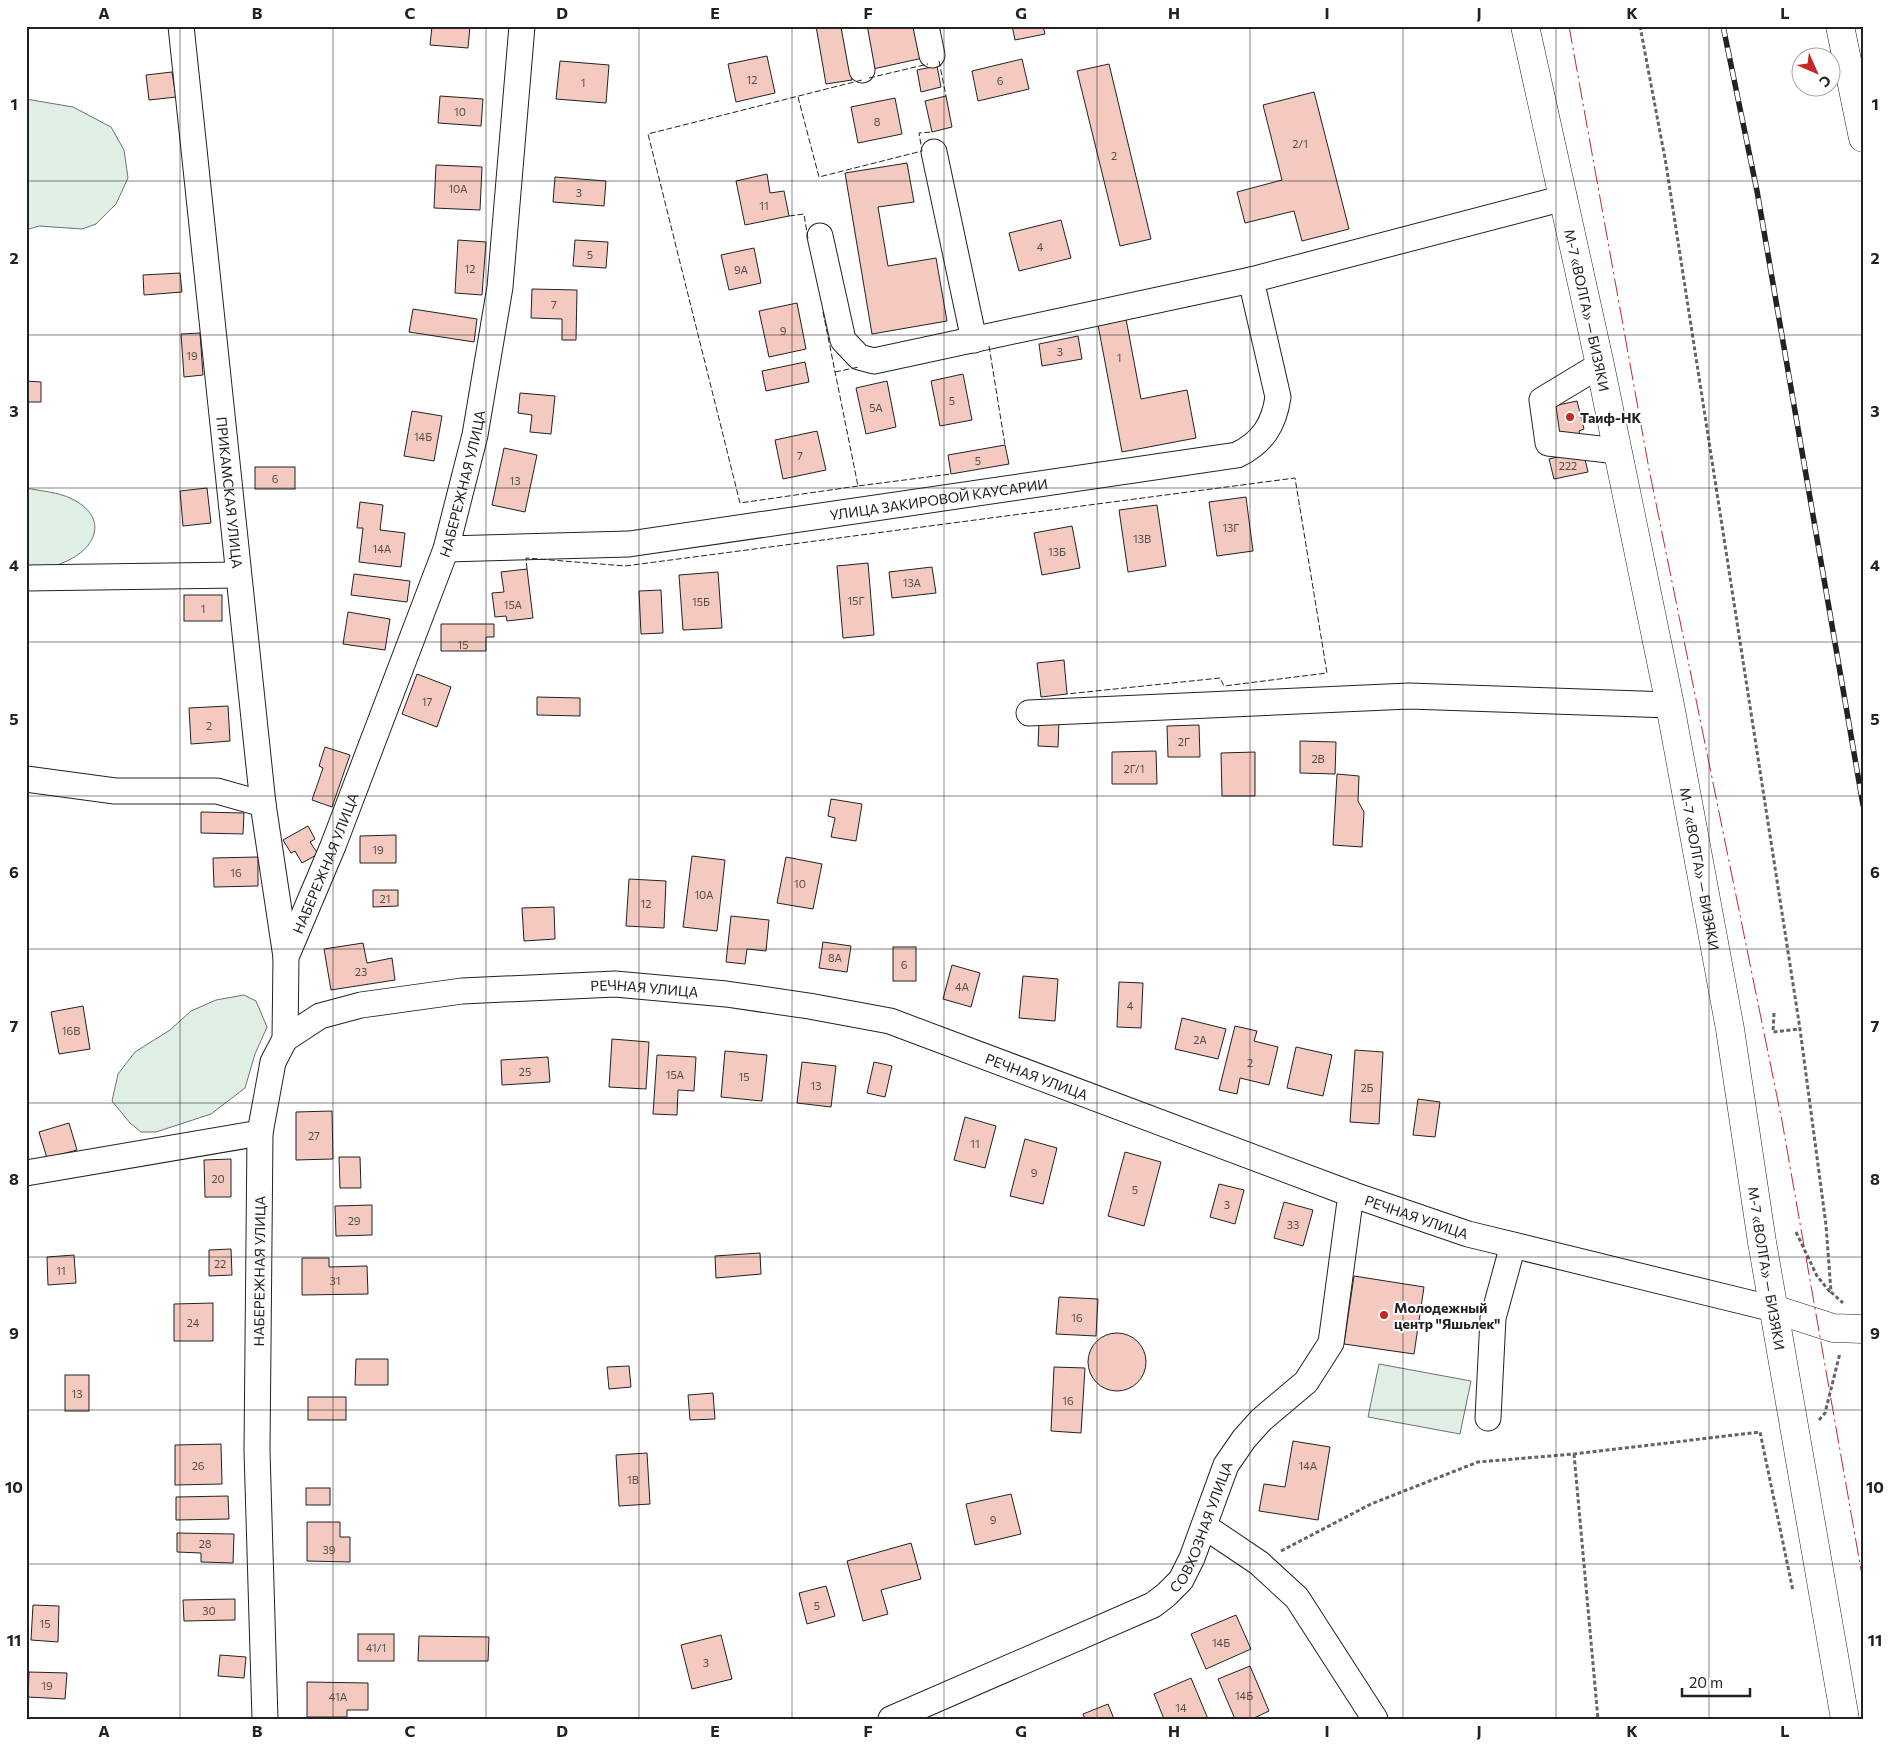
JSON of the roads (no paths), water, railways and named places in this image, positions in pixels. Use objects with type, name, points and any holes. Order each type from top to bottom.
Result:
[{"type":"main road","name":"М-7 «ВОЛГА» — БИЗЯКИ","points":[[1525,26],[1600,365],[1670,705],[1730,1029],[1774,1309],[1845,1719]]},
{"type":"main road","points":[[1840,26],[1859,102],[1863,138]]},
{"type":"main road","points":[[1774,1309],[1847,1328]]},
{"type":"street","name":"ПРИКАМСКАЯ УЛИЦА","points":[[181,26],[209,274],[262,804],[286,957]]},
{"type":"street","name":"НАБЕРЕЖНАЯ УЛИЦА","points":[[265,1719],[257,1451],[260,1134],[273,1062],[285,1039],[286,957],[333,846],[446,549],[475,435],[500,288],[522,26]]},
{"type":"street","points":[[854,26],[862,70]]},
{"type":"street","points":[[926,26],[932,54]]},
{"type":"street","points":[[934,152],[974,340]]},
{"type":"street","points":[[820,236],[843,340],[859,356],[874,361],[1251,280],[1564,198]]},
{"type":"street","name":"УЛИЦА ЗАКИРОВОЙ КАУСАРИИ","points":[[446,549],[629,544],[1237,455],[1259,442],[1270,428],[1276,411],[1278,397],[1251,280]]},
{"type":"street","points":[[1600,365],[1542,400],[1548,443],[1617,450]]},
{"type":"street","points":[[26,578],[238,575]]},
{"type":"street","points":[[1029,713],[1409,696],[1670,705]]},
{"type":"street","points":[[26,779],[115,790],[217,791],[262,804]]},
{"type":"street","name":"РЕЧНАЯ УЛИЦА","points":[[285,1039],[320,1016],[361,1005],[462,991],[615,984],[726,994],[890,1021],[1352,1194],[1468,1234],[1774,1309]]},
{"type":"street","points":[[26,1173],[260,1134]]},
{"type":"street","name":"СОВХОЗНАЯ УЛИЦА","points":[[891,1719],[1153,1605],[1166,1596],[1181,1580],[1204,1526],[1226,1464],[1261,1420],[1306,1382],[1332,1344],[1352,1194]]},
{"type":"street","points":[[1488,1418],[1493,1318],[1513,1244]]},
{"type":"street","points":[[1204,1526],[1259,1563],[1297,1598],[1375,1719]]},
{"type":"railway","points":[[1723,26],[1757,191],[1863,805]]},
{"type":"place","name":"Таиф-НК","points":[[1570,417]]},
{"type":"place","name":"Молодежный центр \"Яшьлек\"","points":[[1384,1315]]}]
